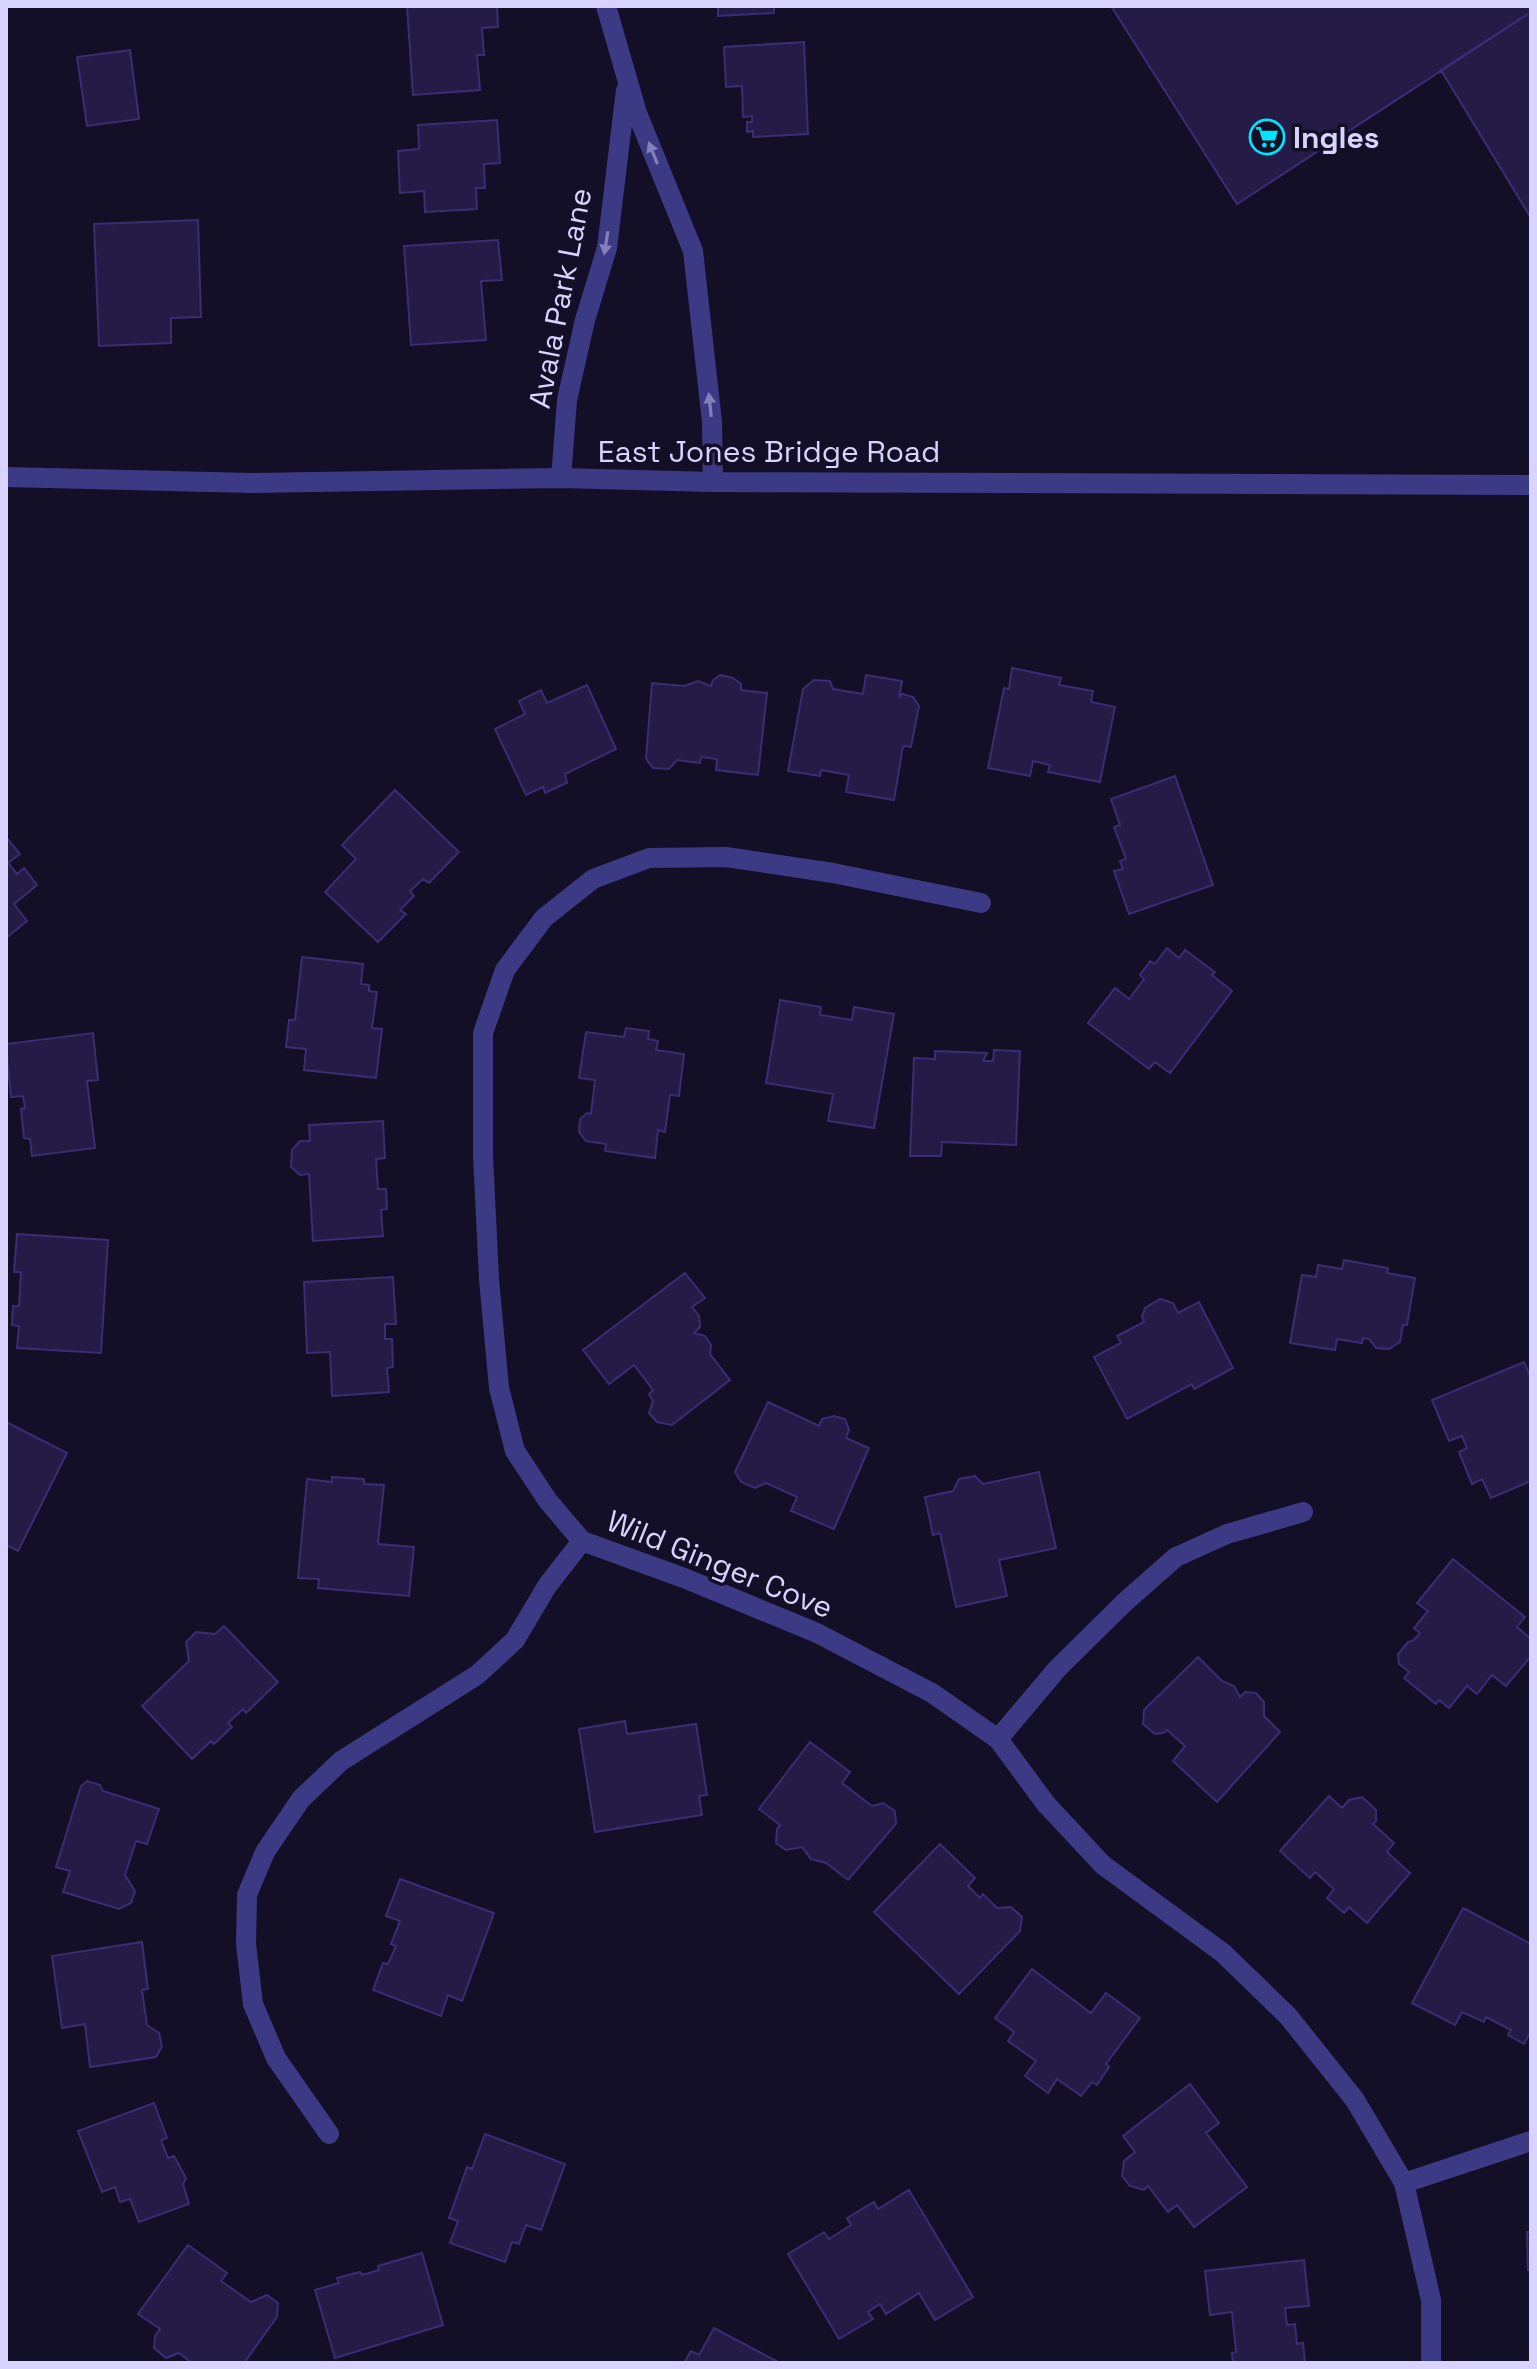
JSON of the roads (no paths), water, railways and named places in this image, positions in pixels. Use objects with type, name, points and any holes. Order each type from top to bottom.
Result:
[{"type":"street","name":"Avala Park Lane","points":[[606,6],[637,113],[693,251],[712,422],[713,482]]},
{"type":"street","name":"Avala Park Lane","points":[[561,478],[567,400],[585,320],[607,248],[627,82]]},
{"type":"street","name":"East Jones Bridge Road","points":[[6,477],[251,483],[561,478],[713,482],[1531,485]]},
{"type":"street","name":"Wild Ginger Cove","points":[[981,903],[833,873],[726,857],[649,858],[593,879],[544,918],[505,970],[483,1033],[487,1248],[499,1388],[515,1451],[548,1501],[582,1541],[684,1578],[817,1633],[932,1693],[998,1739],[1046,1804],[1103,1865],[1223,1953],[1288,2016],[1355,2100],[1404,2183],[1431,2300],[1431,2363]]},
{"type":"street","points":[[998,1739],[1057,1669],[1176,1557],[1227,1534],[1303,1512]]},
{"type":"street","points":[[329,2134],[276,2058],[253,2004],[246,1944],[247,1895],[265,1852],[301,1799],[341,1761],[477,1675],[515,1640],[547,1586],[582,1541]]},
{"type":"street","points":[[1404,2183],[1531,2141]]},
{"type":"place","name":"Ingles","points":[[1267,137]]}]
